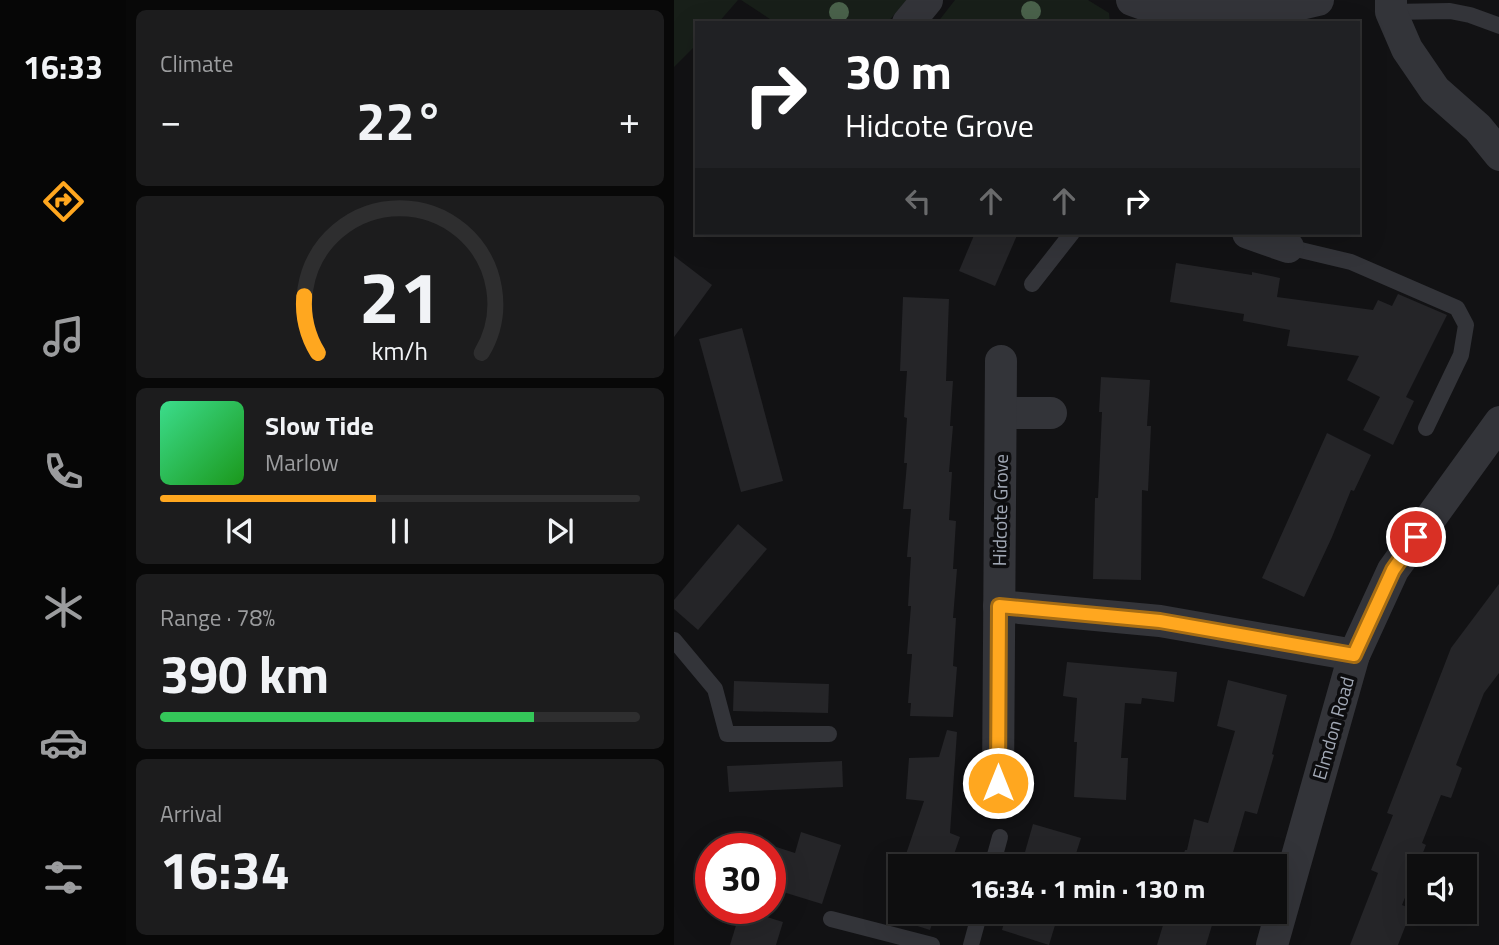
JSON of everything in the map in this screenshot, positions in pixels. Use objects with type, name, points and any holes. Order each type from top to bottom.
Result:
[{"type":"street","points":[[910,21],[927,0]]},
{"type":"street","points":[[1137,9],[1227,16],[1267,12],[1318,0]]},
{"type":"street","points":[[1391,6],[1407,49],[1435,90],[1478,128],[1499,155]]},
{"type":"street","points":[[1254,235],[1288,247]]},
{"type":"street","name":"Hidcote Grove","points":[[998,783],[1001,361]]},
{"type":"street","points":[[1002,413],[1051,413]]},
{"type":"street","name":"Elmdon Road","points":[[1272,945],[1354,655],[1393,570],[1499,422]]},
{"type":"street","points":[[999,606],[1160,621],[1354,655]]},
{"type":"lane","points":[[1391,6],[1450,10],[1499,26]]},
{"type":"lane","points":[[1032,284],[1070,235]]},
{"type":"lane","points":[[1288,247],[1351,262],[1457,308],[1466,326],[1461,355],[1426,428]]},
{"type":"lane","points":[[674,640],[715,689],[727,734],[829,734]]},
{"type":"lane","points":[[995,854],[1000,837]]},
{"type":"lane","points":[[831,919],[932,945]]},
{"type":"lane","points":[[972,945],[977,924]]},
{"type":"shaded area","points":[[674,0],[738,0],[720,21],[695,21],[695,46],[674,67]]},
{"type":"shaded area","points":[[741,0],[907,0],[889,21],[773,21]]},
{"type":"shaded area","points":[[955,0],[1088,0],[1109,13],[1110,21],[939,21]]},
{"type":"building","points":[[974,235],[1017,235],[995,286],[959,271]]},
{"type":"building","points":[[674,256],[712,285],[674,337]]},
{"type":"building","points":[[1176,263],[1280,278],[1277,297],[1373,310],[1378,300],[1392,306],[1398,294],[1447,315],[1406,397],[1414,401],[1393,445],[1363,430],[1380,397],[1347,380],[1359,356],[1287,346],[1290,330],[1243,321],[1244,314],[1170,302]]},
{"type":"building","points":[[903,297],[949,299],[946,381],[953,381],[950,426],[953,426],[949,520],[956,521],[953,569],[957,569],[953,618],[956,618],[953,666],[957,667],[953,717],[910,716],[911,703],[908,703],[912,654],[907,654],[911,557],[907,557],[911,509],[903,509],[907,463],[904,463],[907,418],[904,417],[907,371],[900,371]]},
{"type":"building","points":[[742,328],[783,481],[741,492],[699,339]]},
{"type":"building","points":[[1101,377],[1150,380],[1147,426],[1151,426],[1148,491],[1142,490],[1141,580],[1093,579],[1095,498],[1098,498],[1102,412],[1099,412]]},
{"type":"building","points":[[1327,433],[1371,455],[1354,491],[1351,490],[1304,597],[1262,578]]},
{"type":"building","points":[[738,524],[767,549],[698,630],[674,609],[674,600]]},
{"type":"building","points":[[1499,584],[1499,673],[1484,693],[1456,765],[1462,768],[1451,798],[1441,795],[1422,843],[1426,845],[1422,854],[1407,854],[1407,892],[1402,905],[1407,907],[1407,922],[1398,945],[1350,945],[1378,873],[1371,870],[1393,815],[1387,813],[1451,648]]},
{"type":"building","points":[[1067,662],[1177,672],[1174,702],[1142,698],[1141,704],[1125,703],[1121,758],[1128,758],[1126,800],[1074,797],[1077,698],[1063,696]]},
{"type":"building","points":[[1228,680],[1287,695],[1257,814],[1245,811],[1232,854],[1184,854],[1194,819],[1208,823],[1235,731],[1217,726]]},
{"type":"building","points":[[734,681],[829,684],[828,713],[733,711]]},
{"type":"building","points":[[947,730],[957,732],[950,833],[960,837],[954,854],[906,854],[924,801],[906,799],[909,758],[939,757]]},
{"type":"building","points":[[842,761],[843,787],[729,792],[727,766]]},
{"type":"building","points":[[1033,824],[1081,838],[1076,854],[1024,854]]},
{"type":"building","points":[[801,832],[841,845],[822,904],[786,893],[786,850],[795,853]]},
{"type":"building","points":[[736,924],[782,924],[776,945],[730,945]]},
{"type":"building","points":[[911,924],[932,924],[930,930]]},
{"type":"building","points":[[1004,924],[1055,924],[1049,945],[1002,930]]},
{"type":"building","points":[[1163,924],[1212,924],[1206,945],[1157,945]]},
{"type":"route","points":[[998,783],[999,606],[1160,621],[1354,655],[1393,570],[1416,537]]}]
